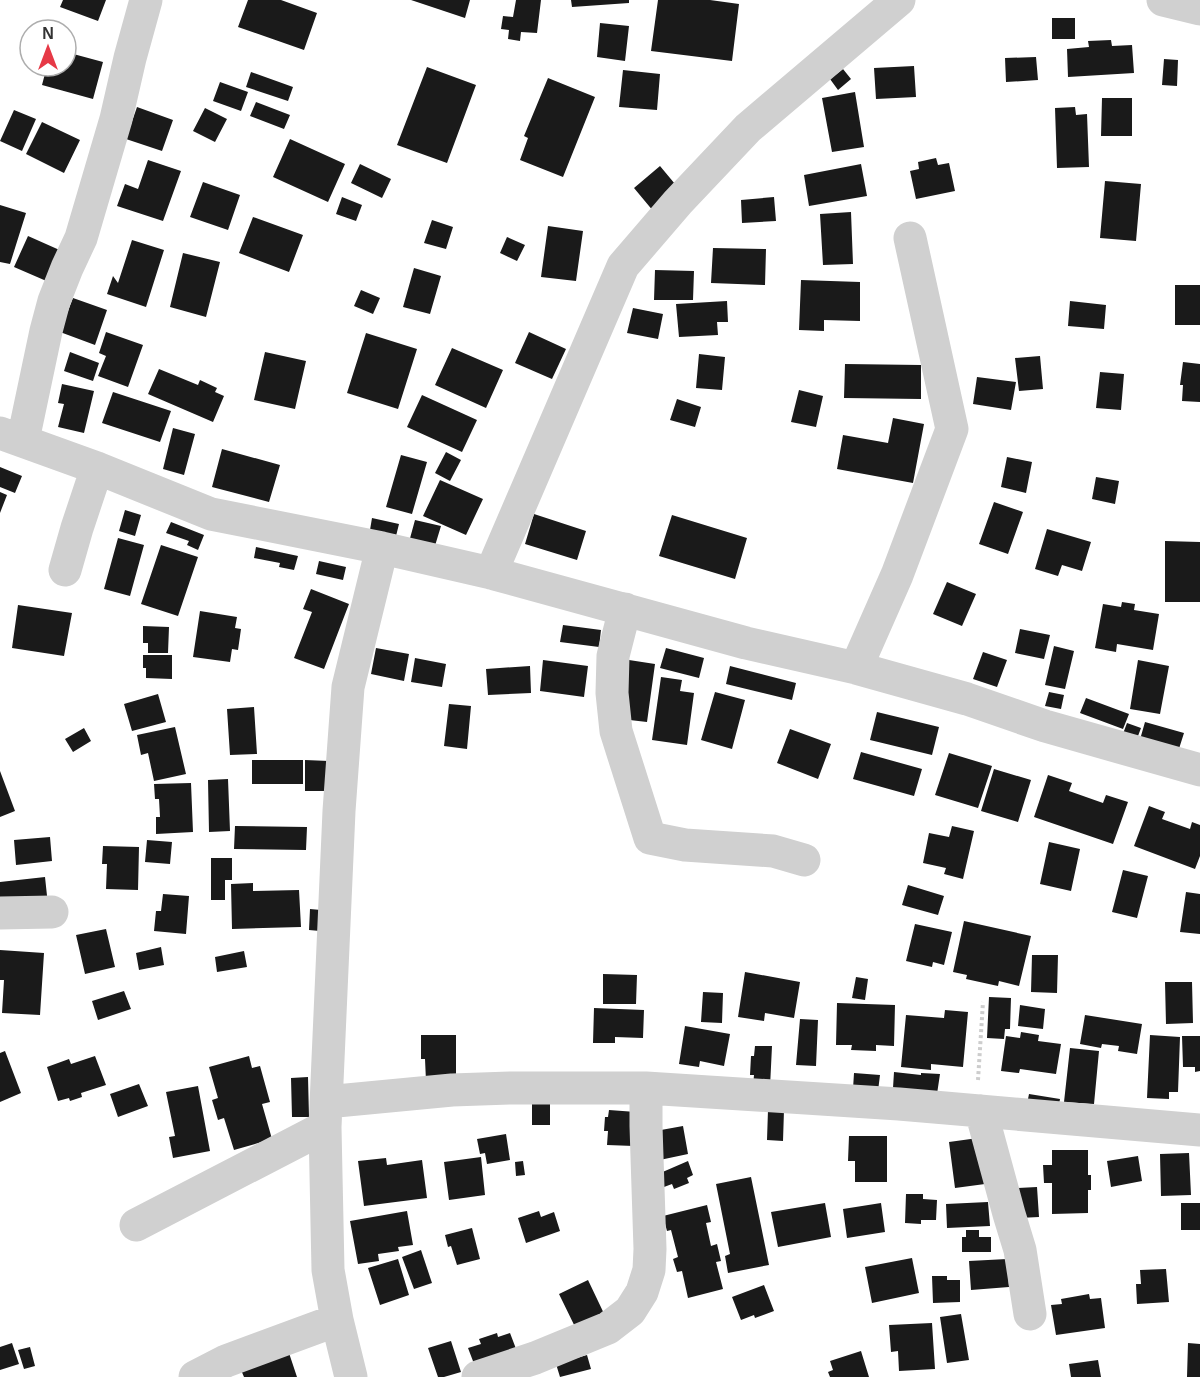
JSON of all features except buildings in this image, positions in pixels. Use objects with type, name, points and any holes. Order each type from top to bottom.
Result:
[{"type":"street","points":[[146,0],[116,118],[81,238],[54,301],[11,437],[98,468],[211,514],[382,548],[492,573],[746,643],[856,668],[967,699],[1045,726],[1200,770]]},
{"type":"street","points":[[492,573],[623,266],[678,202],[748,128],[899,0]]},
{"type":"street","points":[[1163,0],[1200,9]]},
{"type":"street","points":[[856,668],[897,575],[952,429],[909,238]]},
{"type":"street","points":[[65,570],[98,468]]},
{"type":"street","points":[[351,1377],[328,1270],[325,1114],[339,811],[348,687],[382,548]]},
{"type":"street","points":[[625,609],[613,656],[612,693],[616,731],[651,838],[685,845],[773,851],[804,860]]},
{"type":"street","points":[[0,913],[52,912]]},
{"type":"street","points":[[478,1377],[535,1358],[608,1328],[630,1311],[642,1292],[649,1270],[651,1249],[646,1088]]},
{"type":"street","points":[[136,1225],[325,1114],[452,1090],[646,1088],[979,1110],[1200,1130]]},
{"type":"street","points":[[979,1110],[1020,1250],[1030,1314]]},
{"type":"street","points":[[195,1377],[226,1360],[337,1320]]},
{"type":"path","points":[[979,1110],[983,1002]]}]
